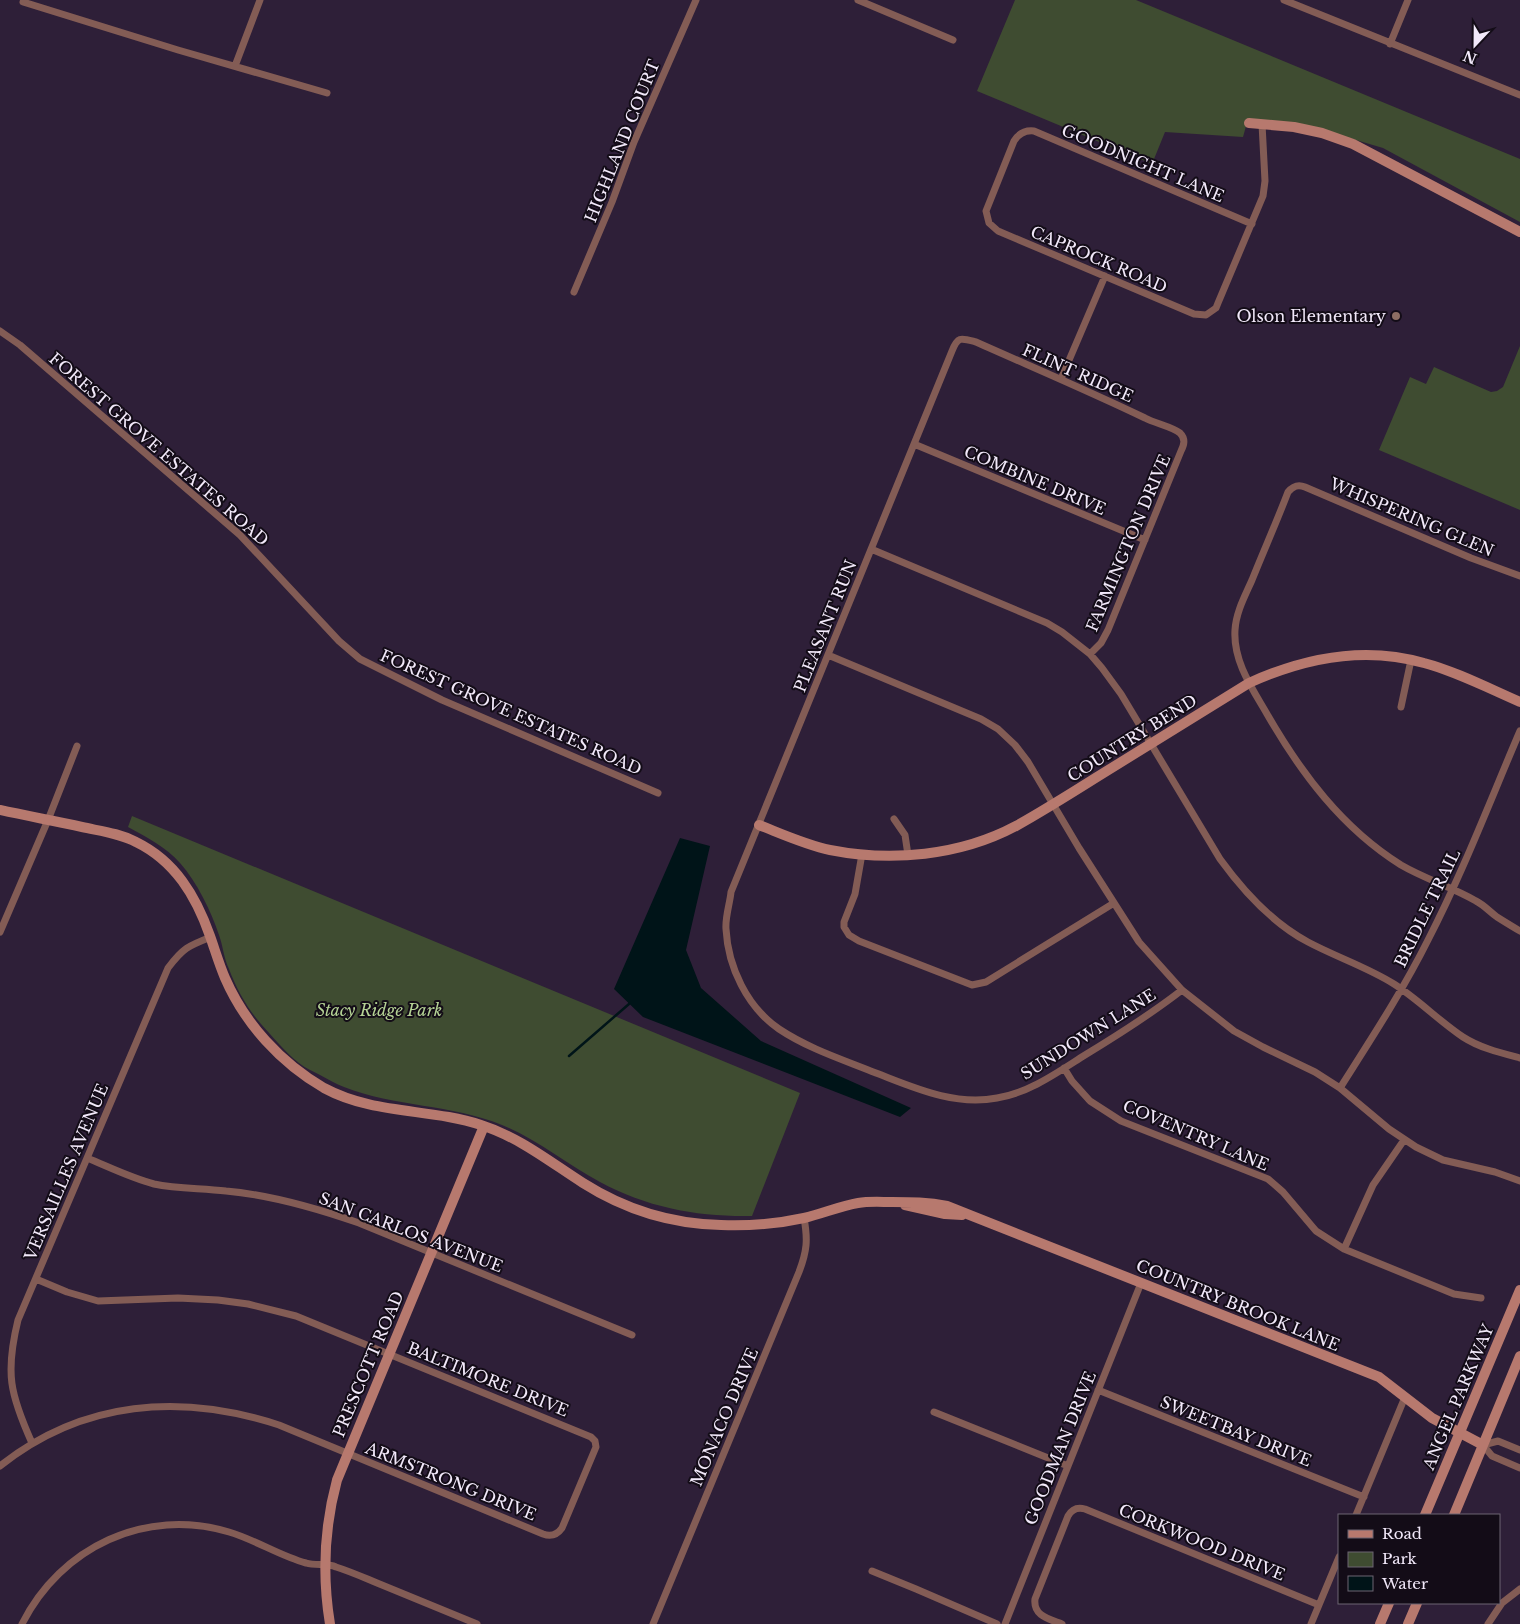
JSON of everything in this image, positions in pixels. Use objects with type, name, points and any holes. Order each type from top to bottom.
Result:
[{"type":"street","points":[[235,66],[260,0]]},
{"type":"street","name":"HIGHLAND COURT","points":[[574,292],[612,202],[634,142],[696,0]]},
{"type":"street","points":[[858,0],[953,40]]},
{"type":"street","points":[[1284,0],[1520,96]]},
{"type":"street","points":[[1390,44],[1408,0]]},
{"type":"street","points":[[23,2],[178,50],[327,93]]},
{"type":"street","points":[[1249,123],[1282,125],[1307,130],[1353,144],[1520,232]]},
{"type":"street","points":[[1252,224],[1263,196],[1265,181],[1262,124]]},
{"type":"street","name":"GOODNIGHT LANE","points":[[988,219],[986,211],[1014,141],[1022,132],[1034,131],[1252,224]]},
{"type":"street","name":"CAPROCK ROAD","points":[[988,219],[993,228],[998,231],[1194,314],[1206,315],[1211,313],[1218,303],[1252,224]]},
{"type":"street","points":[[1061,379],[1105,276]]},
{"type":"street","name":"FOREST GROVE ESTATES ROAD","points":[[0,331],[20,345],[240,535],[332,634],[360,659],[442,700],[658,794]]},
{"type":"street","name":"FLINT RIDGE","points":[[959,340],[976,342],[1061,379],[1148,420],[1179,432],[1183,438]]},
{"type":"street","name":"PLEASANT RUN","points":[[726,927],[731,892],[955,343],[959,340]]},
{"type":"street","name":"FARMINGTON DRIVE","points":[[1090,654],[1101,643],[1108,630],[1181,451],[1184,443],[1183,438]]},
{"type":"street","name":"COMBINE DRIVE","points":[[914,444],[1145,540]]},
{"type":"street","name":"WHISPERING GLEN","points":[[1249,683],[1240,665],[1236,651],[1235,630],[1238,616],[1288,492],[1294,486],[1305,486],[1471,558],[1520,576]]},
{"type":"street","points":[[871,549],[1047,623],[1062,632],[1090,654],[1102,668],[1151,744],[1220,859],[1238,883],[1266,912],[1307,941],[1381,976],[1402,989],[1464,1038],[1487,1049],[1520,1058]]},
{"type":"street","points":[[828,655],[981,719],[998,729],[1016,745],[1139,942],[1182,990],[1234,1030],[1263,1047],[1316,1072],[1340,1088],[1404,1140],[1443,1160],[1520,1180]]},
{"type":"street","name":"COUNTRY BEND","points":[[759,825],[830,850],[862,854],[908,855],[966,846],[1014,827],[1054,804],[1249,683],[1275,671],[1297,664],[1334,656],[1366,655],[1425,663],[1520,702]]},
{"type":"street","points":[[1401,707],[1411,660]]},
{"type":"street","points":[[1249,683],[1310,782],[1334,810],[1366,839],[1400,864],[1477,901],[1498,918],[1520,931]]},
{"type":"street","name":"BRIDLE TRAIL","points":[[1340,1088],[1402,989],[1453,890],[1520,731]]},
{"type":"street","points":[[0,932],[48,820],[77,746]]},
{"type":"street","name":"COUNTRY BROOK LANE","points":[[0,810],[121,835],[163,859],[185,883],[194,897],[211,937],[225,979],[246,1017],[274,1050],[308,1078],[327,1089],[366,1104],[407,1112],[445,1116],[484,1126],[541,1154],[585,1184],[610,1198],[648,1213],[678,1221],[722,1226],[762,1224],[804,1218],[858,1203],[892,1202],[945,1214],[971,1216],[1379,1378],[1432,1418],[1483,1445],[1492,1456],[1520,1468]]},
{"type":"street","points":[[894,819],[905,835],[908,855]]},
{"type":"street","points":[[862,854],[855,894],[844,922],[846,931],[853,938],[867,945],[965,984],[986,982],[1114,903]]},
{"type":"street","name":"SUNDOWN LANE","points":[[726,927],[729,955],[739,982],[756,1008],[778,1029],[827,1053],[922,1090],[957,1099],[980,1100],[1012,1095],[1032,1086],[1157,1010],[1182,990]]},
{"type":"street","name":"VERSAILLES AVENUE","points":[[32,1443],[19,1414],[10,1378],[10,1359],[18,1320],[168,968],[188,946],[211,937]]},
{"type":"street","name":"COVENTRY LANE","points":[[1064,1068],[1072,1081],[1090,1101],[1122,1121],[1268,1179],[1316,1231],[1329,1241],[1344,1249],[1454,1294],[1481,1298]]},
{"type":"street","name":"PRESCOTT ROAD","points":[[330,1624],[324,1565],[330,1510],[337,1480],[484,1126]]},
{"type":"street","points":[[1344,1249],[1373,1185],[1404,1140]]},
{"type":"street","name":"SAN CARLOS AVENUE","points":[[87,1158],[154,1184],[177,1188],[253,1194],[307,1206],[359,1223],[632,1335]]},
{"type":"street","name":"MONACO DRIVE","points":[[654,1624],[800,1272],[807,1247],[804,1218]]},
{"type":"street","name":"BALTIMORE DRIVE","points":[[36,1279],[67,1292],[98,1300],[178,1298],[218,1300],[248,1304],[296,1316],[593,1438],[596,1444],[595,1450],[562,1528],[554,1535]]},
{"type":"street","name":"GOODMAN DRIVE","points":[[1005,1624],[1141,1283]]},
{"type":"street","name":"ANGEL PARKWAY","points":[[1425,1514],[1520,1290]]},
{"type":"street","points":[[1454,1514],[1520,1356]]},
{"type":"street","name":"SWEETBAY DRIVE","points":[[1098,1390],[1364,1497]]},
{"type":"street","points":[[1356,1514],[1405,1397]]},
{"type":"street","name":"ARMSTRONG DRIVE","points":[[0,1466],[32,1443],[57,1430],[84,1420],[139,1408],[196,1406],[252,1416],[279,1425],[543,1534],[554,1535]]},
{"type":"street","points":[[934,1412],[1068,1466]]},
{"type":"street","name":"COUNTRY BROOK LANE","points":[[1483,1445],[1498,1441],[1520,1450]]},
{"type":"street","name":"CORKWOOD DRIVE","points":[[1062,1624],[1042,1616],[1036,1608],[1035,1599],[1068,1516],[1075,1509],[1085,1509],[1319,1605]]},
{"type":"street","points":[[22,1624],[41,1593],[54,1577],[87,1551],[106,1541],[146,1528],[180,1525],[208,1527],[249,1539],[307,1564],[334,1566],[477,1624]]},
{"type":"street","points":[[1311,1624],[1338,1559]]},
{"type":"street","points":[[872,1571],[997,1624]]},
{"type":"street","points":[[1488,1624],[1502,1603],[1520,1589]]},
{"type":"street","points":[[1380,1624],[1389,1604]]},
{"type":"street","points":[[1408,1624],[1417,1604]]},
{"type":"green space","points":[[1015,0],[1136,0],[1520,159],[1520,222],[1383,148],[1322,130],[1248,119],[1243,137],[1165,132],[1152,164],[977,91]]},
{"type":"green space","points":[[1520,346],[1520,510],[1379,450],[1410,377],[1426,384],[1434,367],[1491,392],[1497,391],[1503,387]]},
{"type":"green space","name":"Stacy Ridge Park","points":[[132,816],[800,1093],[752,1216],[693,1213],[637,1198],[600,1182],[527,1137],[502,1125],[463,1113],[363,1094],[344,1087],[299,1063],[261,1024],[242,998],[227,965],[212,916],[192,879],[180,863],[168,852],[128,827]]},
{"type":"water","points":[[680,838],[710,846],[686,950],[701,988],[761,1041],[911,1108],[900,1117],[643,1017],[614,989]]},
{"type":"waterway","points":[[569,1056],[629,1004]]},
{"type":"place","name":"Olson Elementary","points":[[1396,316]]}]
